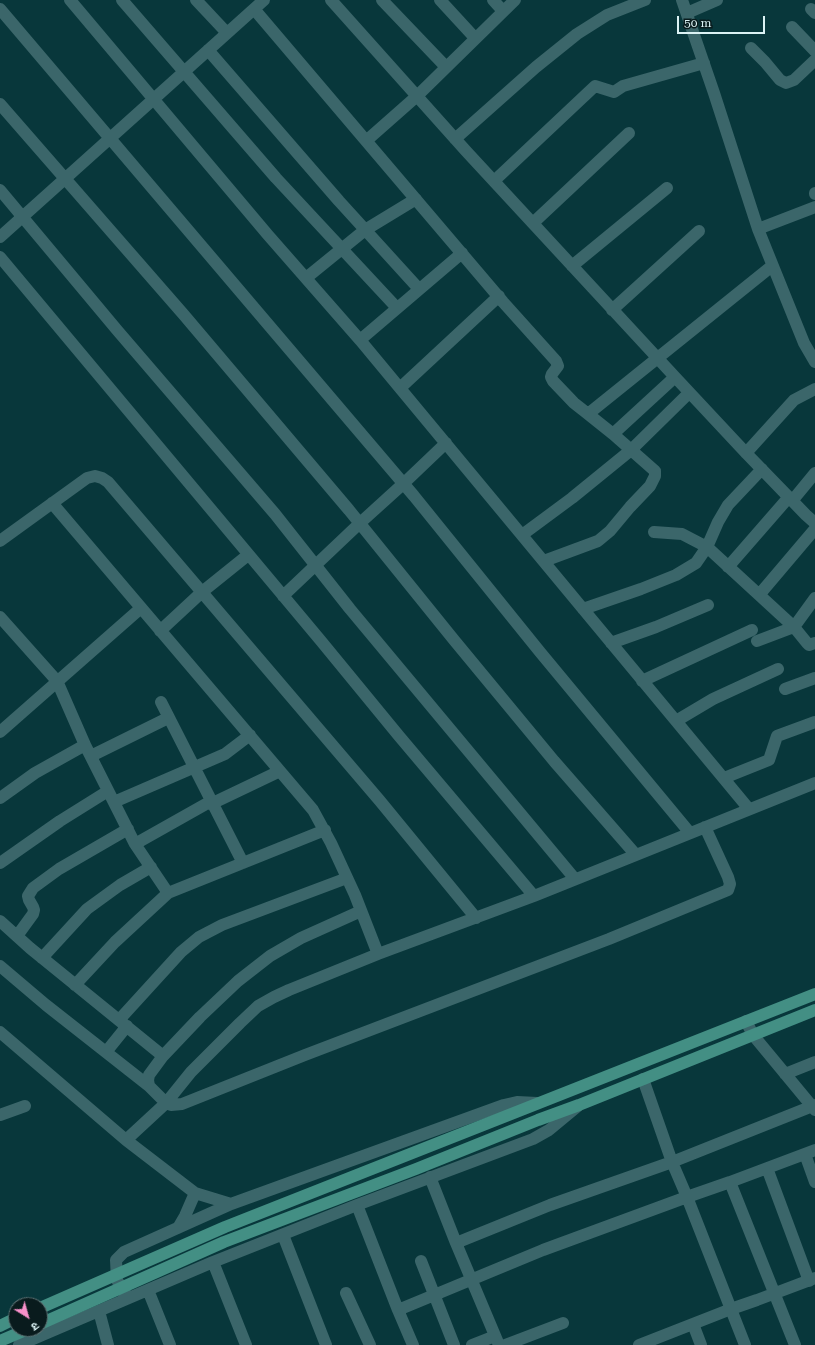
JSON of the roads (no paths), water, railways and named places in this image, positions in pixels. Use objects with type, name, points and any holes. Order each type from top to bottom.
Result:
[{"type":"main road","points":[[48,1304],[225,1227],[815,994]]},
{"type":"main road","points":[[48,1320],[224,1242],[409,1172],[815,1010]]},
{"type":"main road","points":[[0,1341],[9,1337]]},
{"type":"street","points":[[70,0],[360,340],[750,809]]},
{"type":"street","points":[[122,0],[276,178],[397,308]]},
{"type":"street","points":[[196,0],[227,33]]},
{"type":"street","points":[[0,238],[264,0]]},
{"type":"street","points":[[331,0],[455,139],[612,310],[746,453],[815,523]]},
{"type":"street","points":[[382,0],[446,67]]},
{"type":"street","points":[[440,0],[475,38]]},
{"type":"street","points":[[494,0],[503,11]]},
{"type":"street","points":[[366,141],[417,96],[475,38],[516,0]]},
{"type":"street","points":[[455,139],[536,67],[577,34],[607,15],[645,0]]},
{"type":"street","points":[[682,0],[758,229],[804,343],[815,362]]},
{"type":"street","points":[[687,13],[717,0]]},
{"type":"street","points":[[0,9],[403,484],[690,833]]},
{"type":"street","points":[[254,9],[556,361],[558,366],[552,374],[551,377],[553,381],[574,402],[655,470],[655,476],[650,486],[610,531],[598,541],[544,561]]},
{"type":"street","points":[[792,26],[815,51]]},
{"type":"street","points":[[751,48],[780,80],[786,83],[794,80],[815,60]]},
{"type":"street","points":[[208,50],[365,230],[419,289]]},
{"type":"street","points":[[494,181],[595,86],[614,92],[623,86],[704,63]]},
{"type":"street","points":[[0,104],[66,178],[360,523],[549,755],[636,855]]},
{"type":"street","points":[[533,223],[629,133]]},
{"type":"street","points":[[572,266],[667,188]]},
{"type":"street","points":[[0,190],[274,514],[350,609],[575,879]]},
{"type":"street","points":[[306,278],[365,230],[416,199]]},
{"type":"street","points":[[758,229],[815,207]]},
{"type":"street","points":[[612,310],[699,231]]},
{"type":"street","points":[[360,340],[462,253]]},
{"type":"street","points":[[0,257],[408,748],[534,896]]},
{"type":"street","points":[[588,414],[772,266]]},
{"type":"street","points":[[400,388],[499,296]]},
{"type":"street","points":[[613,434],[675,377]]},
{"type":"street","points":[[746,453],[794,400],[815,389]]},
{"type":"street","points":[[522,535],[572,498],[631,450],[689,393]]},
{"type":"street","points":[[283,596],[446,443]]},
{"type":"street","points":[[583,609],[641,590],[676,575],[696,563],[707,547],[718,522],[728,505],[762,469]]},
{"type":"street","points":[[728,567],[815,472]]},
{"type":"street","points":[[0,541],[87,478],[95,476],[108,482],[380,801],[476,918]]},
{"type":"street","points":[[52,503],[313,810],[325,830],[347,878],[378,954]]},
{"type":"street","points":[[759,595],[815,529]]},
{"type":"street","points":[[654,532],[682,534],[707,547],[794,627],[809,645],[815,643]]},
{"type":"street","points":[[160,631],[202,592],[248,555]]},
{"type":"street","points":[[642,680],[754,636],[794,627],[815,598]]},
{"type":"street","points":[[611,643],[656,627],[708,605]]},
{"type":"street","points":[[1,730],[141,608]]},
{"type":"street","points":[[0,617],[57,681],[88,751],[135,844],[168,893]]},
{"type":"street","points":[[676,721],[713,699],[778,669]]},
{"type":"street","points":[[785,689],[815,678]]},
{"type":"street","points":[[160,702],[195,767],[243,863]]},
{"type":"street","points":[[0,798],[35,773],[168,718]]},
{"type":"street","points":[[724,778],[769,760],[776,736],[815,722]]},
{"type":"street","points":[[0,863],[60,821],[111,796],[195,767],[225,754],[250,735]]},
{"type":"street","points":[[135,844],[206,804],[213,803],[280,771]]},
{"type":"street","points":[[126,1140],[166,1103],[190,1072],[258,1006],[289,990],[378,954],[534,896],[815,783]]},
{"type":"street","points":[[0,966],[46,1006],[149,1086],[166,1103],[171,1105],[182,1104],[379,1026],[609,939],[728,890],[730,884],[728,877],[705,827]]},
{"type":"street","points":[[17,936],[33,914],[33,907],[28,896],[33,888],[60,869],[128,829]]},
{"type":"street","points":[[75,985],[114,942],[168,893],[325,830]]},
{"type":"street","points":[[42,958],[87,909],[120,885],[151,867]]},
{"type":"street","points":[[106,1052],[123,1023],[181,952],[199,937],[222,925],[347,878]]},
{"type":"street","points":[[149,1086],[149,1075],[163,1056],[200,1017],[238,982],[270,956],[301,938],[361,911]]},
{"type":"street","points":[[0,921],[42,958],[163,1056]]},
{"type":"street","points":[[456,1243],[550,1205],[672,1162],[814,1107],[753,1035],[746,1021]]},
{"type":"street","points":[[0,1032],[126,1140],[195,1193],[230,1204]]},
{"type":"street","points":[[785,1074],[815,1062]]},
{"type":"street","points":[[643,1079],[672,1162],[687,1196],[745,1345]]},
{"type":"street","points":[[134,1296],[125,1295],[117,1280],[116,1260],[124,1252],[230,1204],[504,1105],[517,1102],[534,1105]]},
{"type":"street","points":[[19,1345],[213,1262],[357,1205],[533,1139],[549,1130],[579,1105]]},
{"type":"street","points":[[0,1115],[25,1106]]},
{"type":"street","points":[[398,1310],[543,1250],[810,1152],[815,1182]]},
{"type":"street","points":[[639,1345],[657,1342],[693,1324],[731,1308],[774,1294],[812,1279],[767,1168]]},
{"type":"street","points":[[430,1177],[497,1340],[472,1345]]},
{"type":"street","points":[[730,1182],[795,1345]]},
{"type":"street","points":[[178,1228],[195,1193]]},
{"type":"street","points":[[357,1205],[413,1345]]},
{"type":"street","points":[[283,1235],[326,1345]]},
{"type":"street","points":[[421,1261],[454,1345]]},
{"type":"street","points":[[213,1262],[246,1345]]},
{"type":"street","points":[[148,1290],[170,1345]]},
{"type":"street","points":[[346,1293],[370,1345]]},
{"type":"street","points":[[99,1311],[108,1345]]},
{"type":"street","points":[[505,1345],[563,1323]]},
{"type":"street","points":[[693,1324],[701,1345]]}]
